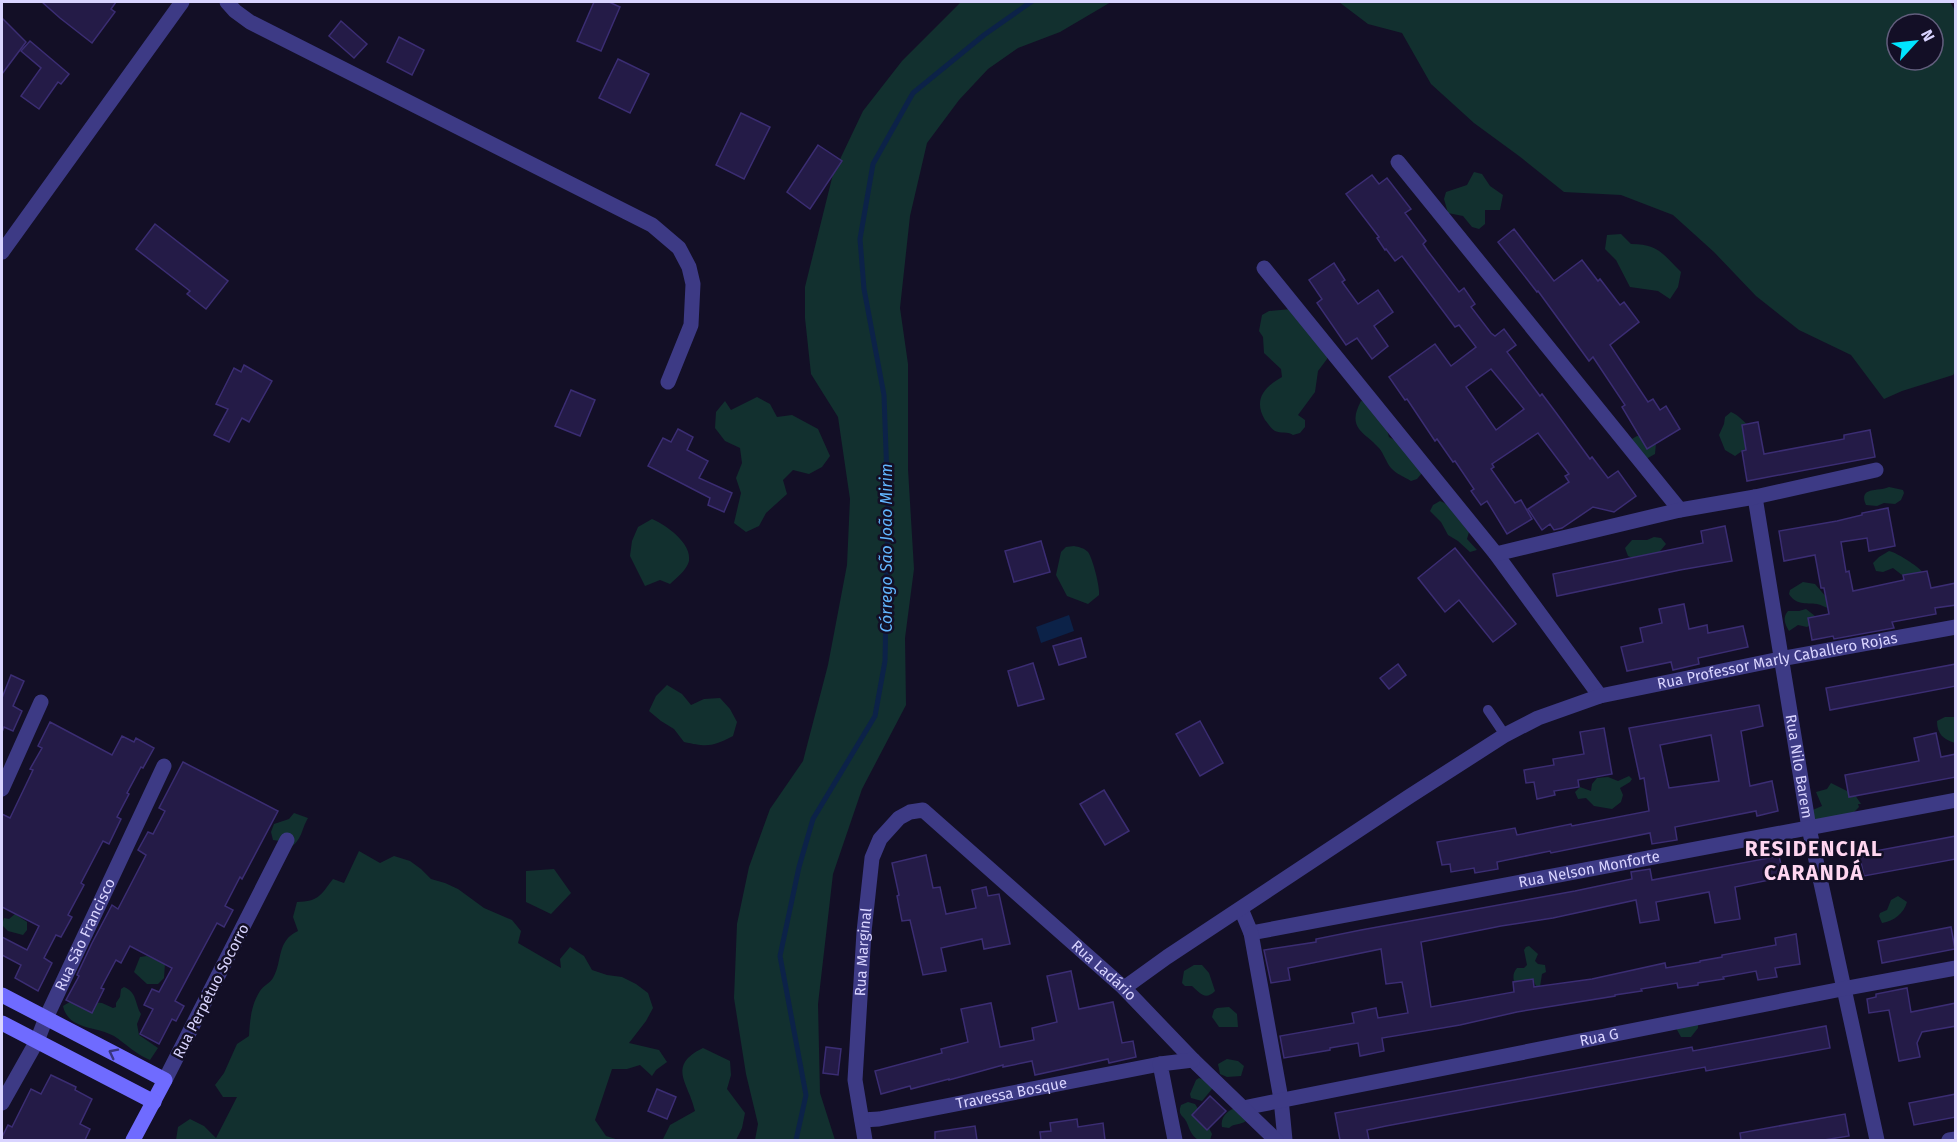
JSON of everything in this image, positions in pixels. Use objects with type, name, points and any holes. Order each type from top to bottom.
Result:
[{"type":"street","points":[[2,252],[182,2]]},
{"type":"street","points":[[227,2],[250,22],[652,225],[679,248],[689,267],[693,284],[691,325],[668,382]]},
{"type":"street","points":[[1398,162],[1680,510]]},
{"type":"street","points":[[1264,268],[1496,554],[1600,696]]},
{"type":"street","points":[[1496,554],[1680,510],[1755,497],[1876,470]]},
{"type":"street","name":"Rua Nilo Barem","points":[[1755,497],[1809,828],[1842,989],[1877,1140]]},
{"type":"street","name":"Rua Professor Marly Caballero Rojas","points":[[1124,987],[1505,735],[1538,718],[1600,696],[1780,659],[1956,627]]},
{"type":"street","points":[[2,789],[41,702]]},
{"type":"street","name":"Rua São Francisco","points":[[2,1102],[37,1041],[164,766]]},
{"type":"street","name":"Rua Nelson Monforte","points":[[1251,933],[1956,800]]},
{"type":"street","name":"Rua Ladário","points":[[923,810],[1124,987],[1193,1060],[1276,1140]]},
{"type":"street","name":"Rua Marginal","points":[[865,1140],[855,1080],[864,932],[872,858],[880,840],[899,818],[910,812],[923,810]]},
{"type":"street","name":"Rua Perpétuo Socorro","points":[[133,1140],[287,840]]},
{"type":"street","points":[[1241,909],[1251,933],[1281,1099],[1285,1140]]},
{"type":"street","name":"Rua G","points":[[1243,1108],[1956,968]]},
{"type":"street","points":[[2,995],[165,1080]]},
{"type":"street","points":[[2,1023],[154,1102]]},
{"type":"street","name":"Travessa Bosque","points":[[862,1120],[879,1119],[1160,1064],[1193,1060]]},
{"type":"street","points":[[1160,1064],[1175,1140]]},
{"type":"street","points":[[1949,1140],[1956,1139]]},
{"type":"lane","points":[[1488,710],[1505,735]]},
{"type":"green space","points":[[961,2],[1111,2],[1060,32],[1018,48],[988,69],[959,100],[927,143],[910,216],[900,308],[908,364],[908,469],[914,569],[905,638],[906,705],[862,789],[833,874],[818,1004],[820,1093],[835,1140],[755,1140],[758,1124],[746,1074],[734,998],[737,924],[749,867],[770,809],[803,761],[828,665],[847,565],[850,499],[838,417],[811,374],[805,318],[805,287],[833,174],[863,111],[902,61]]},
{"type":"green space","points":[[1339,2],[1950,2],[1956,12],[1955,372],[1953,375],[1884,399],[1851,355],[1799,330],[1756,296],[1714,252],[1673,215],[1621,195],[1564,192],[1474,123],[1431,84],[1402,33],[1368,24]]},
{"type":"green space","points":[[1474,172],[1482,174],[1490,186],[1503,195],[1500,210],[1485,210],[1485,224],[1479,229],[1472,227],[1463,216],[1448,213],[1444,199],[1446,192],[1467,185]]},
{"type":"green space","points":[[1621,234],[1631,244],[1648,246],[1659,251],[1681,272],[1678,287],[1670,299],[1658,291],[1630,287],[1616,260],[1605,249],[1607,235]]},
{"type":"green space","points":[[1291,309],[1328,343],[1327,359],[1318,371],[1315,392],[1298,415],[1305,420],[1305,427],[1300,433],[1293,435],[1274,430],[1265,420],[1260,406],[1262,395],[1270,385],[1282,377],[1281,369],[1264,353],[1263,337],[1259,331],[1262,315],[1269,311]]},
{"type":"green space","points":[[757,397],[770,404],[777,417],[792,415],[818,429],[830,456],[822,467],[809,474],[793,470],[783,480],[787,494],[766,513],[759,526],[746,532],[734,523],[741,493],[736,478],[742,463],[740,448],[725,441],[715,428],[716,412],[725,401],[731,410]]},
{"type":"green space","points":[[1361,401],[1368,402],[1387,430],[1389,437],[1402,444],[1422,473],[1417,479],[1411,481],[1393,470],[1379,448],[1359,429],[1356,418]]},
{"type":"green space","points":[[1731,412],[1748,425],[1745,449],[1735,456],[1725,450],[1719,435],[1725,417]]},
{"type":"green space","points":[[1637,436],[1652,437],[1656,443],[1655,454],[1646,459],[1630,440]]},
{"type":"green space","points":[[1889,487],[1903,490],[1901,500],[1895,504],[1866,505],[1864,499],[1867,492]]},
{"type":"green space","points":[[1440,501],[1452,510],[1469,532],[1467,539],[1477,550],[1470,552],[1448,535],[1441,522],[1430,511],[1433,505]]},
{"type":"green space","points":[[652,519],[677,536],[689,554],[686,568],[670,584],[660,580],[645,586],[630,556],[632,541],[638,527]]},
{"type":"green space","points":[[1654,537],[1661,538],[1666,544],[1656,556],[1635,559],[1628,556],[1625,548],[1632,540],[1647,540]]},
{"type":"green space","points":[[1074,546],[1088,552],[1096,574],[1099,595],[1088,604],[1067,596],[1056,575],[1061,552],[1066,547]]},
{"type":"green space","points":[[1889,551],[1909,561],[1926,576],[1907,585],[1902,575],[1893,568],[1883,572],[1876,571],[1873,563]]},
{"type":"green space","points":[[1803,582],[1815,584],[1827,598],[1853,590],[1860,593],[1831,609],[1817,604],[1801,603],[1792,598],[1789,594],[1790,590]]},
{"type":"green space","points":[[1806,609],[1815,616],[1813,623],[1807,627],[1798,625],[1789,631],[1785,623],[1788,611]]},
{"type":"green space","points":[[667,685],[682,694],[691,705],[704,699],[720,698],[730,709],[737,722],[733,736],[709,745],[684,742],[674,729],[649,711],[656,696]]},
{"type":"green space","points":[[1945,717],[1955,717],[1955,743],[1944,738],[1938,729],[1937,721]]},
{"type":"green space","points":[[1629,776],[1632,779],[1630,782],[1620,788],[1623,795],[1621,802],[1612,809],[1594,806],[1586,798],[1578,799],[1575,792],[1580,787],[1591,791],[1592,784],[1597,778],[1608,777],[1618,781]]},
{"type":"green space","points":[[1831,783],[1855,795],[1861,804],[1858,804],[1859,807],[1854,812],[1820,825],[1808,812],[1822,806],[1816,792],[1827,789]]},
{"type":"green space","points":[[294,813],[308,818],[299,839],[289,848],[280,841],[273,840],[271,832],[274,824],[289,819]]},
{"type":"green space","points":[[359,851],[380,863],[394,856],[410,861],[431,879],[458,889],[484,908],[512,920],[521,931],[518,943],[561,968],[560,959],[570,947],[584,956],[592,970],[622,977],[648,993],[653,1008],[629,1043],[659,1050],[667,1062],[652,1076],[640,1065],[627,1069],[612,1069],[595,1120],[606,1136],[619,1140],[176,1140],[178,1127],[190,1119],[204,1126],[216,1138],[237,1097],[223,1097],[215,1085],[224,1073],[237,1044],[249,1036],[257,996],[273,978],[286,940],[298,931],[293,917],[297,902],[315,899],[333,879],[344,883]]},
{"type":"green space","points":[[554,869],[571,893],[551,914],[526,902],[526,871]]},
{"type":"green space","points":[[1898,896],[1907,902],[1904,910],[1894,918],[1882,923],[1880,913],[1887,910],[1891,900]]},
{"type":"green space","points":[[15,914],[27,922],[27,930],[23,935],[8,931],[2,925],[4,918],[9,919]]},
{"type":"green space","points":[[1529,946],[1538,954],[1535,961],[1545,965],[1546,972],[1542,974],[1540,987],[1536,986],[1533,980],[1514,982],[1517,968],[1524,968],[1527,965],[1524,950]]},
{"type":"green space","points":[[147,956],[165,964],[164,978],[158,984],[147,984],[134,972],[140,957]]},
{"type":"green space","points":[[1194,965],[1202,965],[1209,973],[1215,991],[1211,994],[1205,996],[1192,986],[1185,986],[1182,983],[1184,971]]},
{"type":"green space","points":[[124,987],[134,995],[141,1014],[137,1024],[139,1035],[158,1048],[150,1060],[114,1036],[74,1022],[64,1010],[63,1006],[73,1000],[116,1007],[121,989]]},
{"type":"green space","points":[[1229,1007],[1237,1014],[1238,1027],[1219,1027],[1212,1017],[1214,1010]]},
{"type":"green space","points":[[1698,1024],[1698,1028],[1691,1037],[1681,1037],[1676,1028]]},
{"type":"green space","points":[[703,1048],[730,1061],[731,1075],[727,1089],[745,1113],[742,1128],[736,1140],[664,1140],[670,1125],[695,1111],[685,1084],[683,1068],[692,1055]]},
{"type":"green space","points":[[1227,1059],[1238,1061],[1244,1066],[1241,1076],[1227,1077],[1220,1074],[1218,1064]]},
{"type":"green space","points":[[1199,1078],[1209,1083],[1212,1089],[1202,1101],[1191,1098],[1190,1094]]},
{"type":"green space","points":[[1188,1102],[1195,1104],[1202,1115],[1212,1134],[1210,1140],[1198,1140],[1181,1115],[1181,1105]]},
{"type":"green space","points":[[1236,1108],[1246,1121],[1229,1128],[1222,1127],[1225,1115]]},
{"type":"water","points":[[1069,615],[1074,631],[1041,643],[1036,627]]},
{"type":"building","points":[[42,2],[116,2],[111,9],[115,12],[92,43]]},
{"type":"building","points":[[594,2],[609,2],[620,7],[601,51],[577,41]]},
{"type":"building","points":[[2,18],[26,42],[2,74]]},
{"type":"building","points":[[341,21],[367,44],[354,58],[329,36]]},
{"type":"building","points":[[399,37],[424,50],[412,75],[387,62]]},
{"type":"building","points":[[30,41],[69,74],[61,84],[58,82],[39,109],[21,96],[41,68],[21,51]]},
{"type":"building","points":[[618,59],[649,74],[630,113],[599,98]]},
{"type":"building","points":[[741,113],[770,127],[744,179],[716,165]]},
{"type":"building","points":[[818,145],[842,161],[810,209],[787,192]]},
{"type":"building","points":[[1372,175],[1379,184],[1387,178],[1411,209],[1405,213],[1426,241],[1423,244],[1459,292],[1464,288],[1475,304],[1471,307],[1491,333],[1495,336],[1504,329],[1516,345],[1507,352],[1540,396],[1542,394],[1590,459],[1592,457],[1608,478],[1618,471],[1636,496],[1614,512],[1593,507],[1562,528],[1554,530],[1550,524],[1542,530],[1528,509],[1569,482],[1565,476],[1569,474],[1538,433],[1492,464],[1494,467],[1491,469],[1515,503],[1521,500],[1532,519],[1507,534],[1487,501],[1481,505],[1471,491],[1474,489],[1455,461],[1453,462],[1437,439],[1435,441],[1389,377],[1435,344],[1451,366],[1476,347],[1459,325],[1455,327],[1402,256],[1395,261],[1385,250],[1377,238],[1379,237],[1346,194]],"holes":[[[1491,369],[1524,409],[1496,430],[1466,387]]]},
{"type":"building","points":[[155,224],[228,281],[206,309],[187,294],[190,291],[136,249]]},
{"type":"building","points":[[1514,229],[1554,281],[1582,260],[1620,305],[1624,302],[1639,322],[1610,345],[1648,402],[1653,399],[1660,410],[1666,406],[1680,429],[1647,449],[1622,407],[1625,405],[1593,357],[1589,361],[1538,291],[1498,242]]},
{"type":"building","points":[[1334,263],[1345,280],[1342,282],[1358,304],[1378,290],[1393,312],[1374,326],[1388,346],[1372,359],[1357,338],[1346,345],[1317,303],[1322,299],[1309,280]]},
{"type":"building","points":[[244,365],[272,381],[249,422],[242,418],[229,442],[214,435],[228,409],[216,404],[234,368],[241,372]]},
{"type":"building","points":[[571,390],[595,400],[580,436],[555,426]]},
{"type":"building","points":[[1758,422],[1764,454],[1844,439],[1844,435],[1870,430],[1875,457],[1747,481],[1742,451],[1746,450],[1742,425]]},
{"type":"building","points":[[678,429],[693,437],[687,450],[708,461],[699,478],[732,493],[724,512],[708,505],[710,498],[648,466],[663,438],[671,442]]},
{"type":"building","points":[[1888,508],[1895,546],[1869,551],[1867,538],[1841,542],[1846,572],[1849,571],[1853,591],[1904,580],[1903,575],[1927,571],[1931,588],[1956,583],[1956,605],[1935,608],[1936,614],[1892,622],[1894,628],[1834,639],[1833,636],[1812,640],[1808,618],[1829,614],[1815,555],[1784,561],[1779,531],[1837,521]]},
{"type":"building","points":[[1725,526],[1732,561],[1557,596],[1553,574],[1703,543],[1701,531]]},
{"type":"building","points":[[1041,541],[1050,572],[1014,582],[1005,551]]},
{"type":"building","points":[[1455,548],[1516,624],[1493,642],[1459,600],[1445,612],[1418,578]]},
{"type":"building","points":[[1684,604],[1689,629],[1707,625],[1708,633],[1743,626],[1748,647],[1698,658],[1699,664],[1673,670],[1671,662],[1627,671],[1621,647],[1643,642],[1640,628],[1662,623],[1659,609]]},
{"type":"building","points":[[1081,638],[1086,657],[1059,665],[1053,646]]},
{"type":"building","points":[[1033,663],[1044,699],[1018,706],[1008,671]]},
{"type":"building","points":[[1398,664],[1406,675],[1389,689],[1380,678]]},
{"type":"building","points":[[1956,664],[1956,686],[1830,710],[1826,688]]},
{"type":"building","points":[[11,675],[24,681],[13,706],[22,711],[13,731],[4,727],[2,732],[2,698]]},
{"type":"building","points":[[1759,705],[1763,726],[1741,731],[1750,786],[1772,781],[1778,811],[1757,816],[1756,811],[1675,827],[1677,840],[1652,844],[1650,833],[1497,862],[1498,869],[1475,873],[1474,868],[1451,872],[1450,864],[1442,865],[1437,842],[1515,828],[1517,835],[1649,811],[1644,778],[1640,779],[1629,728]],"holes":[[[1711,735],[1719,781],[1669,788],[1660,745]]]},
{"type":"building","points":[[1200,721],[1223,763],[1200,776],[1176,734]]},
{"type":"building","points":[[50,722],[112,755],[122,736],[134,742],[136,738],[154,748],[127,793],[129,794],[117,817],[121,819],[109,844],[103,841],[81,883],[84,885],[68,915],[72,917],[61,937],[56,935],[44,958],[52,963],[38,991],[15,978],[21,965],[2,955],[2,937],[27,950],[39,926],[2,907],[2,814],[10,818],[33,770],[30,769],[42,748],[38,746]]},
{"type":"building","points":[[1604,728],[1612,774],[1578,780],[1579,787],[1554,791],[1555,795],[1537,799],[1534,782],[1526,783],[1524,770],[1554,765],[1553,759],[1584,754],[1580,732]]},
{"type":"building","points":[[1936,733],[1941,757],[1956,754],[1956,777],[1849,797],[1845,775],[1919,761],[1914,738]]},
{"type":"building","points":[[183,762],[278,811],[225,906],[233,910],[224,927],[217,923],[175,1001],[184,1006],[176,1021],[172,1019],[159,1044],[140,1034],[153,1009],[144,1005],[152,989],[159,992],[172,968],[130,946],[121,963],[116,960],[101,988],[104,989],[92,1013],[66,1000],[112,905],[118,909],[146,855],[138,850],[148,832],[153,834],[165,811],[159,808]]},
{"type":"building","points":[[1104,790],[1129,831],[1105,845],[1080,804]]},
{"type":"building","points":[[1956,836],[1956,859],[1864,876],[1859,854]]},
{"type":"building","points":[[926,855],[933,888],[940,887],[946,914],[976,908],[972,890],[986,887],[988,896],[999,894],[1010,944],[984,949],[982,939],[941,948],[946,971],[923,975],[910,920],[902,921],[892,863]]},
{"type":"building","points":[[1779,856],[1784,877],[1735,887],[1740,919],[1715,923],[1709,892],[1656,902],[1659,920],[1640,923],[1636,900],[1421,942],[1431,1007],[1514,992],[1513,982],[1533,979],[1534,987],[1592,979],[1665,963],[1666,968],[1700,962],[1722,957],[1722,955],[1776,945],[1775,938],[1796,934],[1800,964],[1775,968],[1777,977],[1758,980],[1756,971],[1698,983],[1698,985],[1678,988],[1677,983],[1517,1012],[1460,1025],[1382,1038],[1384,1051],[1360,1056],[1358,1043],[1284,1058],[1280,1036],[1354,1023],[1352,1013],[1376,1008],[1378,1018],[1408,1013],[1402,982],[1386,984],[1381,949],[1288,968],[1290,980],[1271,983],[1264,950],[1316,942],[1316,939],[1361,930],[1632,879],[1631,872],[1650,869],[1652,880]]},
{"type":"building","points":[[1951,927],[1955,949],[1882,963],[1878,941]]},
{"type":"building","points":[[1071,971],[1079,1009],[1113,1002],[1122,1043],[1133,1041],[1136,1057],[1109,1063],[1108,1059],[1035,1075],[1032,1061],[1003,1067],[1003,1065],[949,1080],[911,1089],[910,1086],[881,1094],[875,1071],[942,1053],[941,1049],[968,1042],[961,1009],[991,1003],[1000,1047],[1034,1040],[1032,1028],[1057,1022],[1047,976]]},
{"type":"building","points":[[1907,988],[1911,1012],[1956,1003],[1956,1026],[1922,1032],[1917,1043],[1920,1057],[1899,1061],[1889,1010],[1869,1013],[1867,999],[1876,997],[1876,994]]},
{"type":"building","points":[[1826,1026],[1830,1048],[1706,1071],[1705,1067],[1386,1126],[1367,1130],[1369,1140],[1340,1140],[1335,1113],[1692,1047],[1693,1051]]},
{"type":"building","points":[[826,1047],[841,1049],[838,1075],[823,1073]]},
{"type":"building","points":[[51,1075],[76,1087],[75,1090],[92,1099],[80,1124],[90,1129],[85,1140],[2,1140],[8,1125],[12,1127],[31,1089],[41,1094]]},
{"type":"building","points":[[657,1089],[676,1097],[667,1119],[648,1111]]},
{"type":"building","points":[[1956,1094],[1956,1117],[1914,1125],[1909,1103]]},
{"type":"building","points":[[1210,1096],[1226,1111],[1207,1130],[1192,1115]]},
{"type":"building","points":[[1845,1114],[1849,1136],[1824,1140],[1741,1140],[1740,1133]]},
{"type":"building","points":[[1077,1119],[1078,1127],[1103,1123],[1105,1140],[1041,1140],[1040,1132],[1051,1131],[1050,1123]]},
{"type":"building","points":[[975,1126],[977,1140],[935,1140],[935,1132]]},
{"type":"waterway","name":"Córrego São João Mirim","points":[[796,1140],[806,1095],[780,956],[799,867],[813,819],[875,716],[885,661],[888,507],[884,395],[864,289],[860,239],[873,164],[913,93],[984,35],[1031,2]]},
{"type":"district","name":"RESIDENCIAL CARANDÁ","points":[[1814,861]]}]
